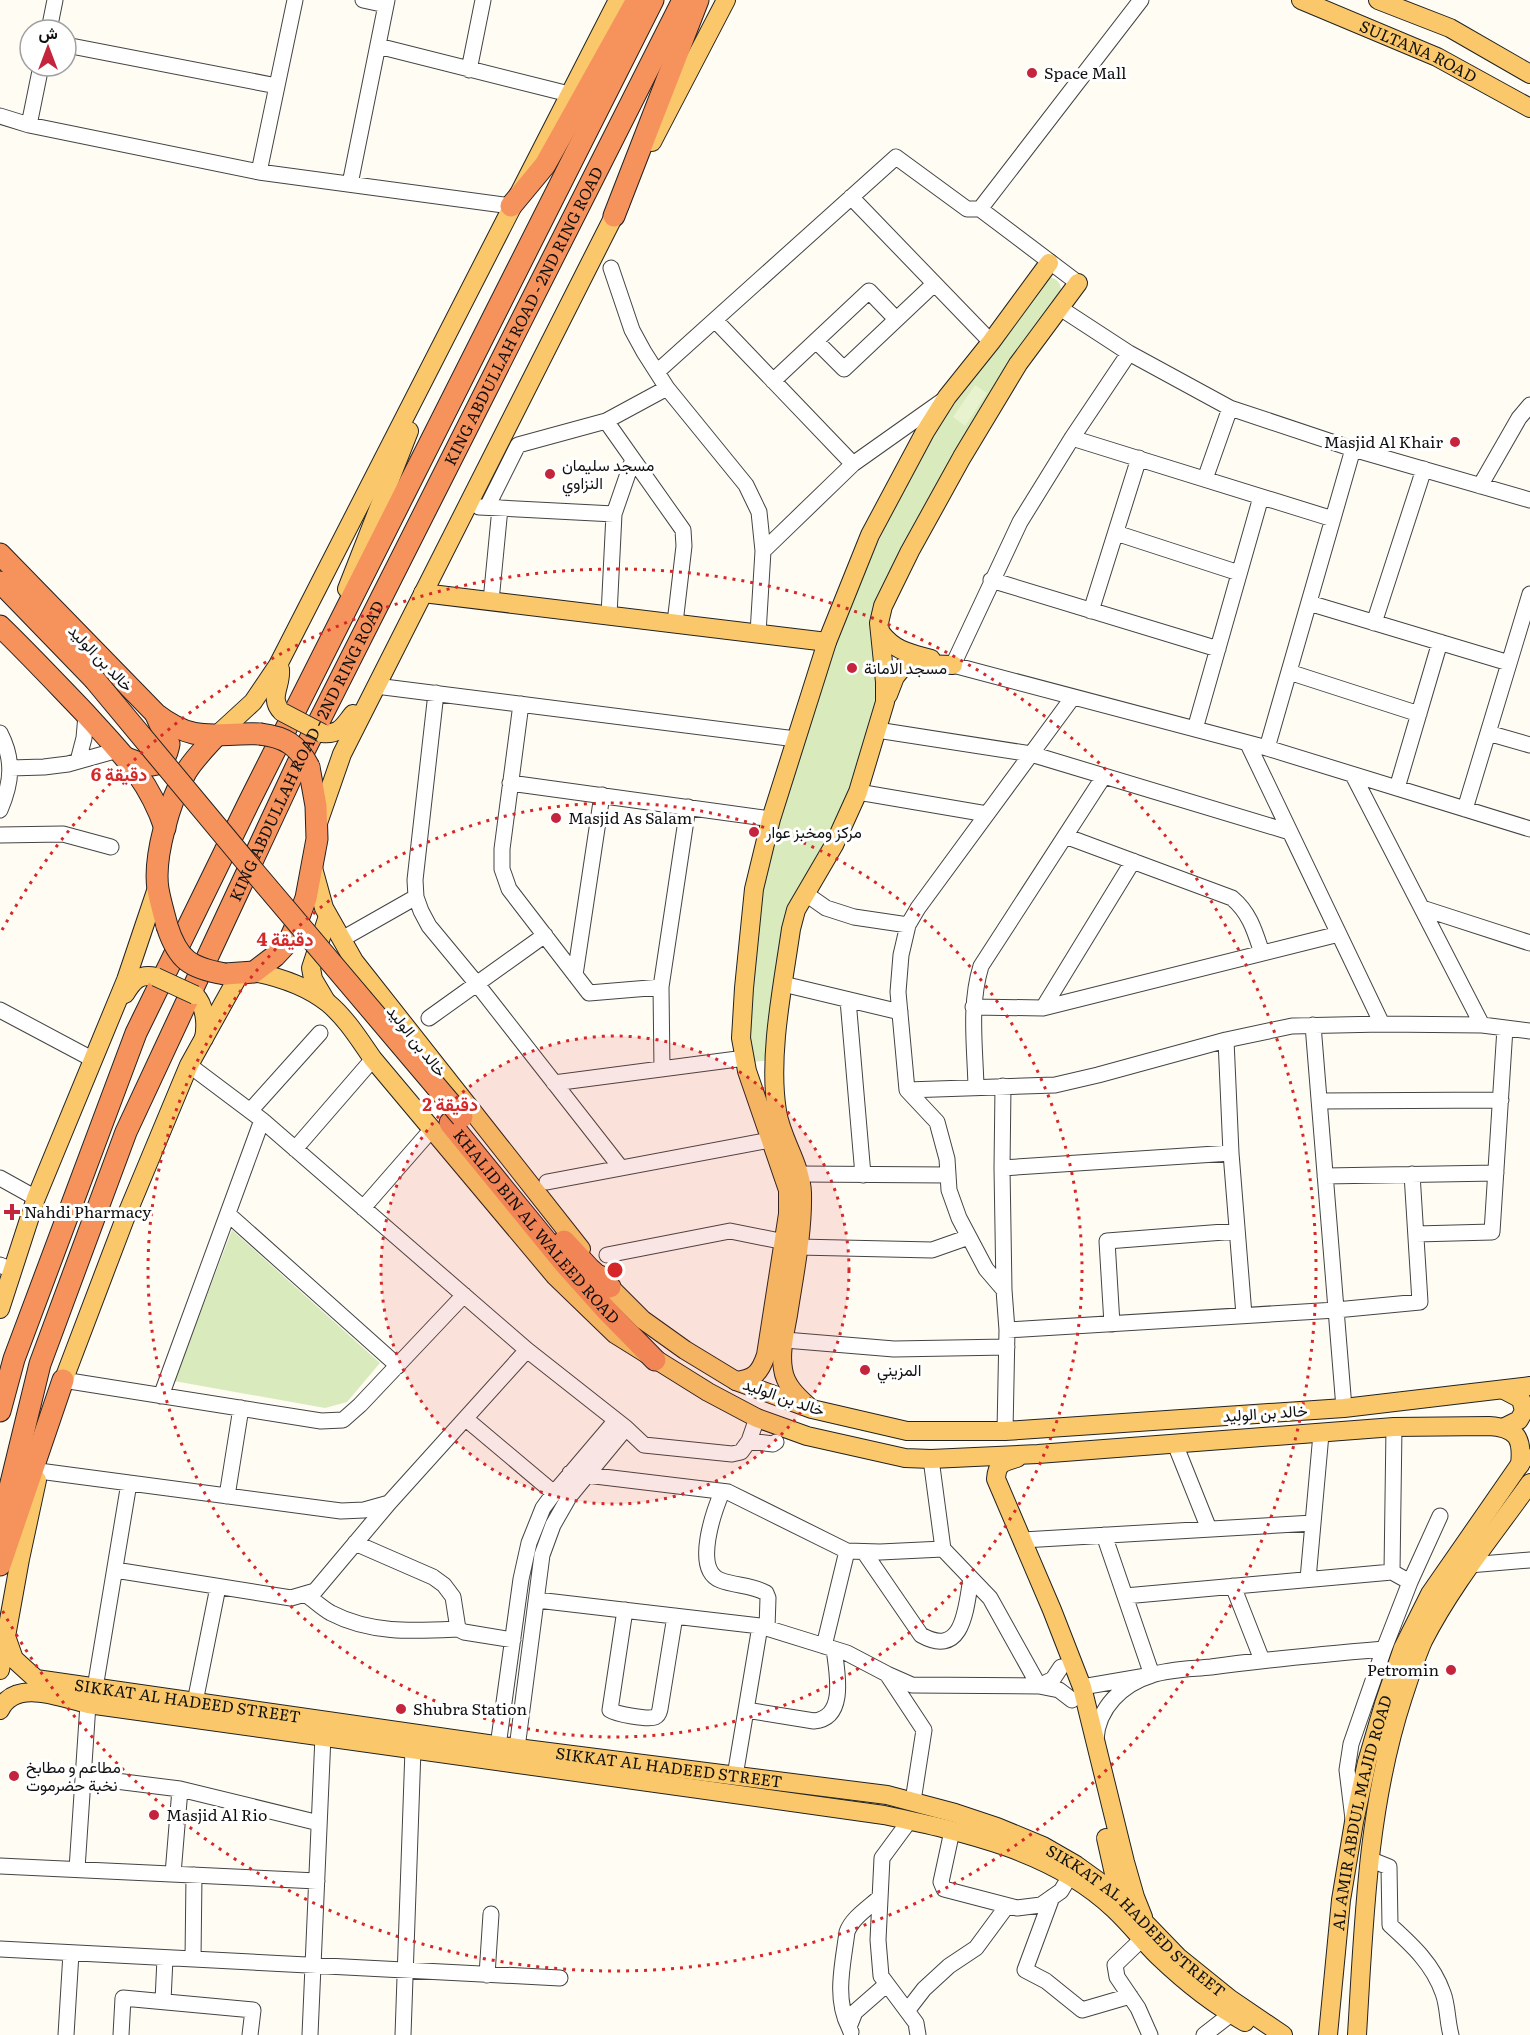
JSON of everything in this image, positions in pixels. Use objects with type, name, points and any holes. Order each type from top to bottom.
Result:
[{"type":"highway","points":[[511,206],[545,165],[637,0]]},
{"type":"highway","name":"KING ABDULLAH ROAD - 2ND RING ROAD","points":[[0,1411],[14,1359],[136,1033],[248,804],[653,0]]},
{"type":"highway","name":"KING ABDULLAH ROAD - 2ND RING ROAD","points":[[0,1528],[40,1364],[126,1132],[297,765],[683,0]]},
{"type":"highway","points":[[614,216],[698,0]]},
{"type":"highway","name":"خالد بن الوليد","points":[[0,555],[156,714],[171,726],[189,734],[216,736],[241,733],[276,736],[290,743],[302,753],[309,767],[315,796],[317,825],[313,868],[306,898],[288,941],[275,956],[240,974]]},
{"type":"highway","name":"KHALID BIN AL WALEED ROAD","points":[[0,582],[257,875],[448,1123],[565,1264],[607,1311],[655,1359]]},
{"type":"highway","name":"KHALID BIN AL WALEED ROAD","points":[[0,600],[89,683]]},
{"type":"highway","points":[[0,626],[140,774],[157,804],[165,828]]},
{"type":"highway","points":[[122,754],[144,765],[156,765],[164,759],[169,744],[156,714]]},
{"type":"highway","points":[[216,736],[186,772],[165,828],[158,888],[173,946],[188,962],[207,971],[240,974]]},
{"type":"highway","name":"KHALID BIN AL WALEED ROAD","points":[[448,1123],[610,1287]]},
{"type":"highway","points":[[0,1565],[63,1380]]},
{"type":"main road","points":[[216,736],[253,702],[278,665],[618,0]]},
{"type":"main road","points":[[317,825],[342,754],[726,0]]},
{"type":"main road","points":[[667,112],[732,0]]},
{"type":"main road","name":"SULTANA ROAD","points":[[1301,0],[1437,57],[1530,108]]},
{"type":"main road","name":"SULTANA ROAD","points":[[1378,0],[1450,28],[1530,74]]},
{"type":"main road","points":[[791,1244],[788,1190],[770,1140],[741,1038],[754,890],[771,819],[827,642],[870,535],[925,432],[947,397],[1049,263]]},
{"type":"main road","points":[[885,702],[879,623],[883,606],[915,541],[1018,364],[1078,283]]},
{"type":"main road","points":[[314,674],[449,328]]},
{"type":"main road","points":[[423,593],[827,642]]},
{"type":"main road","points":[[880,633],[890,644],[907,652],[953,665]]},
{"type":"main road","points":[[812,1409],[796,1396],[786,1381],[777,1340],[791,1244],[802,1216],[800,1174],[784,1140],[776,1110],[774,1067],[791,929],[796,910],[834,845],[858,792],[885,702],[895,677],[903,667],[921,664],[953,665]]},
{"type":"main road","points":[[278,665],[280,677],[275,697],[277,706],[282,712],[322,733],[332,734],[341,731],[352,715],[367,705]]},
{"type":"main road","name":"خالد بن الوليد","points":[[313,868],[319,896],[354,961],[610,1287],[651,1326],[736,1381],[812,1409],[908,1431],[1005,1431],[1344,1408],[1530,1386]]},
{"type":"main road","points":[[0,1309],[6,1268],[126,980],[158,888]]},
{"type":"main road","points":[[328,916],[311,968],[313,979],[327,1002],[346,1022],[373,1059],[448,1123]]},
{"type":"main road","points":[[0,1670],[39,1470],[63,1380],[124,1221],[189,1065],[240,974],[282,978],[327,1002]]},
{"type":"main road","points":[[113,1009],[135,980],[145,976],[156,977],[195,995],[200,1001],[205,1018],[203,1039]]},
{"type":"main road","points":[[736,1381],[754,1377],[777,1340]]},
{"type":"main road","name":"خالد بن الوليد","points":[[655,1359],[708,1392],[757,1418],[807,1436],[904,1458],[931,1459],[1038,1454],[1394,1427],[1504,1427]]},
{"type":"main road","points":[[1504,1390],[1521,1399],[1524,1411],[1519,1420],[1504,1427],[1514,1434],[1525,1458]]},
{"type":"main road","points":[[1038,1454],[1002,1463],[996,1470],[996,1479],[1023,1540],[1096,1745],[1144,1931]]},
{"type":"main road","name":"AL AMIR ABDUL MAJID ROAD","points":[[1327,2032],[1341,1900],[1354,1822],[1367,1762],[1403,1648],[1430,1594],[1525,1458]]},
{"type":"main road","points":[[931,1459],[962,1461],[975,1465],[981,1470],[1061,1667],[1077,1694],[1108,1846],[1116,1902]]},
{"type":"main road","name":"AL AMIR ABDUL MAJID ROAD","points":[[1357,2035],[1369,1859],[1379,1785],[1395,1720],[1422,1643],[1469,1565],[1530,1483]]},
{"type":"main road","points":[[7,1639],[14,1659],[35,1686]]},
{"type":"main road","name":"SIKKAT AL HADEED STREET","points":[[0,1710],[12,1695],[35,1686],[323,1737],[884,1815],[952,1832],[1036,1857],[1073,1871]]},
{"type":"main road","name":"SIKKAT AL HADEED STREET","points":[[91,1696],[195,1702],[498,1746],[887,1795],[913,1801],[997,1827],[1043,1846],[1116,1902],[1144,1931],[1230,1999],[1282,2035]]},
{"type":"main road","points":[[1073,1871],[1102,1866],[1106,1861],[1108,1846]]},
{"type":"main road","name":"SIKKAT AL HADEED STREET","points":[[1144,1931],[1159,1957],[1221,2008],[1266,2035]]},
{"type":"street","points":[[51,18],[55,0]]},
{"type":"street","points":[[259,172],[295,0]]},
{"type":"street","points":[[350,184],[387,3],[363,0]]},
{"type":"street","points":[[469,70],[483,0]]},
{"type":"street","points":[[980,209],[1141,0]]},
{"type":"street","points":[[378,46],[569,94]]},
{"type":"street","points":[[78,47],[277,86]]},
{"type":"street","points":[[29,126],[39,78]]},
{"type":"street","points":[[0,116],[29,126],[259,172],[511,206]]},
{"type":"street","points":[[658,371],[896,157],[967,209],[980,209],[1078,283]]},
{"type":"street","points":[[851,197],[991,342]]},
{"type":"street","points":[[611,268],[632,330],[644,352],[667,388],[746,485],[759,512],[763,551],[758,633]]},
{"type":"street","points":[[816,342],[843,369],[934,284]]},
{"type":"street","points":[[773,381],[869,291],[896,320]]},
{"type":"street","points":[[1060,308],[1129,353],[1230,408],[1353,449],[1530,501]]},
{"type":"street","points":[[715,320],[853,464]]},
{"type":"street","points":[[1129,353],[1072,438],[1020,522],[953,665],[1267,748],[1530,829]]},
{"type":"street","points":[[491,601],[494,507],[518,445],[606,421],[667,388]]},
{"type":"street","points":[[763,551],[853,464],[947,397]]},
{"type":"street","points":[[1480,486],[1530,405]]},
{"type":"street","points":[[1205,479],[1230,408]]},
{"type":"street","points":[[606,421],[683,530],[684,546],[675,623]]},
{"type":"street","points":[[1072,438],[1333,519]]},
{"type":"street","points":[[1267,748],[1353,449]]},
{"type":"street","points":[[1091,610],[1139,458]]},
{"type":"street","points":[[609,615],[614,514],[633,459]]},
{"type":"street","points":[[1374,622],[1424,470]]},
{"type":"street","points":[[1195,729],[1261,497]]},
{"type":"street","points":[[468,506],[614,514]]},
{"type":"street","points":[[1116,533],[1239,573]]},
{"type":"street","points":[[991,580],[1218,649]]},
{"type":"street","points":[[1465,809],[1530,594]]},
{"type":"street","points":[[1309,603],[1509,663]]},
{"type":"street","points":[[1396,788],[1440,642]]},
{"type":"street","points":[[1289,672],[1419,714]]},
{"type":"street","points":[[376,686],[796,739]]},
{"type":"street","points":[[436,693],[415,880],[416,897],[429,926],[621,1168]]},
{"type":"street","points":[[1004,1290],[986,1269],[958,1218],[949,1190],[947,1159],[937,1122],[907,1090],[898,992],[901,955],[908,925],[935,883],[1073,697]]},
{"type":"street","points":[[520,704],[502,849],[502,869],[509,888],[589,993],[661,987]]},
{"type":"street","points":[[78,761],[84,738],[86,715]]},
{"type":"street","points":[[877,730],[1031,754],[1290,832]]},
{"type":"street","points":[[0,733],[7,747],[10,768],[8,786],[0,810]]},
{"type":"street","points":[[1488,733],[1530,745]]},
{"type":"street","points":[[1248,744],[1382,1024]]},
{"type":"street","points":[[10,768],[44,768],[122,754]]},
{"type":"street","points":[[1353,775],[1482,1025]]},
{"type":"street","points":[[976,1087],[973,1007],[976,981],[981,966],[1104,776]]},
{"type":"street","points":[[510,783],[771,819]]},
{"type":"street","points":[[858,792],[987,814]]},
{"type":"street","points":[[576,975],[602,795]]},
{"type":"street","points":[[662,1069],[661,987],[688,807]]},
{"type":"street","points":[[0,835],[63,834],[111,847]]},
{"type":"street","points":[[1065,836],[1232,898],[1242,906],[1253,924],[1262,953]]},
{"type":"street","points":[[1043,1008],[1133,861]]},
{"type":"street","points":[[806,894],[826,908],[854,917],[908,925]]},
{"type":"street","points":[[342,939],[416,897]]},
{"type":"street","points":[[1422,908],[1530,943]]},
{"type":"street","points":[[973,1007],[1043,1008],[1339,934]]},
{"type":"street","points":[[429,1018],[545,935]]},
{"type":"street","points":[[783,984],[900,1012]]},
{"type":"street","points":[[848,1000],[863,1175]]},
{"type":"street","points":[[0,1010],[92,1059]]},
{"type":"street","points":[[1313,1025],[1344,1408]]},
{"type":"street","points":[[907,1090],[1055,1085],[1226,1040],[1292,1026],[1482,1025],[1530,1031]]},
{"type":"street","points":[[1416,1234],[1492,1232],[1505,1028]]},
{"type":"street","points":[[161,1396],[228,1214],[256,1115],[320,1033]]},
{"type":"street","points":[[1226,1040],[1231,1153],[1244,1315]]},
{"type":"street","points":[[554,1083],[745,1058]]},
{"type":"street","points":[[295,1149],[373,1059]]},
{"type":"street","points":[[189,1065],[256,1115],[527,1350],[621,1424],[644,1445],[732,1454],[741,1452],[749,1441],[757,1418]]},
{"type":"street","points":[[1004,1086],[1002,1168],[1007,1330],[1005,1431]]},
{"type":"street","points":[[1319,1101],[1501,1100]]},
{"type":"street","points":[[363,1208],[448,1123]]},
{"type":"street","points":[[547,1182],[770,1140]]},
{"type":"street","points":[[1002,1168],[1231,1153]]},
{"type":"street","points":[[1325,1176],[1496,1173]]},
{"type":"street","points":[[800,1174],[948,1175]]},
{"type":"street","points":[[1007,1330],[1336,1310],[1420,1302],[1412,1174]]},
{"type":"street","points":[[0,1178],[36,1198]]},
{"type":"street","points":[[228,1214],[398,1366]]},
{"type":"street","points":[[607,1254],[730,1231],[791,1244],[932,1250],[969,1237]]},
{"type":"street","points":[[1112,1324],[1107,1241],[1237,1231]]},
{"type":"street","points":[[63,1380],[321,1421],[343,1420],[360,1406],[464,1295]]},
{"type":"street","points":[[777,1340],[894,1350],[1006,1347]]},
{"type":"street","points":[[115,1570],[291,1598],[315,1591],[389,1503],[527,1350]]},
{"type":"street","points":[[227,1496],[241,1408]]},
{"type":"street","points":[[466,1419],[554,1492]]},
{"type":"street","points":[[498,1746],[521,1579],[529,1542],[543,1508],[554,1492],[570,1473],[621,1424]]},
{"type":"street","points":[[517,1748],[542,1555],[553,1525],[569,1497],[587,1475],[621,1424]]},
{"type":"street","points":[[1392,1572],[1394,1427]]},
{"type":"street","points":[[1308,1579],[1321,1434]]},
{"type":"street","points":[[749,1441],[773,1444],[776,1442]]},
{"type":"street","points":[[1175,1444],[1209,1529]]},
{"type":"street","points":[[931,1459],[943,1549],[990,1598],[1039,1686]]},
{"type":"street","points":[[39,1470],[341,1511],[364,1510],[389,1503]]},
{"type":"street","points":[[570,1473],[728,1492],[847,1551],[943,1549]]},
{"type":"street","points":[[77,1869],[91,1696],[129,1483]]},
{"type":"street","points":[[722,1492],[711,1522],[707,1545],[708,1566],[712,1574],[719,1579],[760,1589],[766,1593],[768,1598],[735,1776]]},
{"type":"street","points":[[1354,1822],[1347,1770],[1351,1744],[1410,1582],[1440,1516]]},
{"type":"street","points":[[1023,1540],[1314,1523]]},
{"type":"street","points":[[1104,1535],[1152,1675]]},
{"type":"street","points":[[355,1543],[433,1577],[444,1585],[453,1597],[458,1629]]},
{"type":"street","points":[[746,1710],[814,1721],[824,1720],[833,1711],[839,1687],[829,1647],[847,1551]]},
{"type":"street","points":[[864,1552],[921,1635],[932,1642],[947,1641],[958,1633],[964,1619],[971,1578]]},
{"type":"street","points":[[1469,1565],[1530,1560]]},
{"type":"street","points":[[1125,1596],[1392,1572],[1410,1582]]},
{"type":"street","points":[[1233,1586],[1262,1660]]},
{"type":"street","points":[[195,1702],[218,1587]]},
{"type":"street","points":[[305,1594],[331,1613],[365,1626],[406,1631],[458,1629],[513,1640]]},
{"type":"street","points":[[537,1600],[764,1627],[847,1653],[912,1685],[1039,1686],[1077,1694],[1152,1675],[1262,1660],[1384,1649]]},
{"type":"street","points":[[625,1610],[610,1710],[619,1714],[651,1718],[657,1715],[660,1709],[675,1616]]},
{"type":"street","points":[[1039,1686],[1053,1679],[1061,1667]]},
{"type":"street","points":[[888,1674],[924,1730],[913,1801]]},
{"type":"street","points":[[1096,1745],[1097,1725],[1105,1708],[1117,1694],[1152,1675]]},
{"type":"street","points":[[310,2035],[323,1737]]},
{"type":"street","points":[[403,2035],[413,1749]]},
{"type":"street","points":[[84,1777],[180,1789],[319,1823]]},
{"type":"street","points":[[173,1874],[180,1789]]},
{"type":"street","points":[[910,1820],[882,1858],[878,1940],[881,1976],[916,2023],[918,2035]]},
{"type":"street","points":[[952,1832],[941,1882],[944,1889],[1017,1908],[1041,1905],[1061,1891],[1073,1871]]},
{"type":"street","points":[[1369,1859],[1389,1867],[1390,1925],[1424,1956],[1436,1976],[1444,1994],[1451,2035]]},
{"type":"street","points":[[0,1866],[317,1881]]},
{"type":"street","points":[[193,1959],[194,1875]]},
{"type":"street","points":[[1052,1897],[1025,1970],[1046,1981],[1082,2010],[1130,1996]]},
{"type":"street","points":[[850,2031],[844,2018],[840,1989],[847,1932],[857,1917],[879,1898]]},
{"type":"street","points":[[908,2011],[924,1989],[949,1966],[976,1948],[1007,1906]]},
{"type":"street","points":[[487,1974],[491,1914]]},
{"type":"street","points":[[1144,1931],[1115,1965],[1118,1977],[1138,2008],[1150,2035]]},
{"type":"street","points":[[0,1949],[560,1978]]},
{"type":"street","points":[[66,2035],[71,1953]]},
{"type":"street","points":[[163,2001],[165,1958]]},
{"type":"street","points":[[850,2031],[855,2012],[888,1984]]},
{"type":"street","points":[[121,2035],[123,1998],[253,2010],[250,2035]]},
{"type":"street","points":[[1204,2035],[1231,2014]]},
{"type":"green space","points":[[1048,277],[1058,281],[1061,291],[966,433],[933,490],[898,561],[873,624],[879,691],[847,802],[799,902],[773,1060],[752,1062],[749,1032],[752,979],[764,888],[785,798],[844,619],[874,550],[910,478],[944,419],[1037,283]]},
{"type":"green space","points":[[975,385],[987,393],[965,426],[953,417]]},
{"type":"green space","points":[[232,1230],[380,1363],[347,1402],[325,1408],[174,1381]]},
{"type":"place","name":"Space Mall","points":[[1032,73]]},
{"type":"place","name":"Masjid Al Khair","points":[[1455,442]]},
{"type":"place","name":"مسجد سليمان النزاوي","points":[[550,474]]},
{"type":"place","name":"مسجد الامانة","points":[[852,668]]},
{"type":"place","name":"Masjid As Salam","points":[[556,818]]},
{"type":"place","name":"مركز ومخبز عوار","points":[[754,832]]},
{"type":"place","name":"Nahdi Pharmacy","points":[[12,1212]]},
{"type":"place","name":"المزيني","points":[[865,1370]]},
{"type":"place","name":"Petromin","points":[[1451,1670]]},
{"type":"place","name":"Shubra Station","points":[[401,1709]]},
{"type":"place","name":"مطاعم و مطابخ نخبة حضرموت","points":[[14,1776]]},
{"type":"place","name":"Masjid Al Rio","points":[[154,1815]]}]
